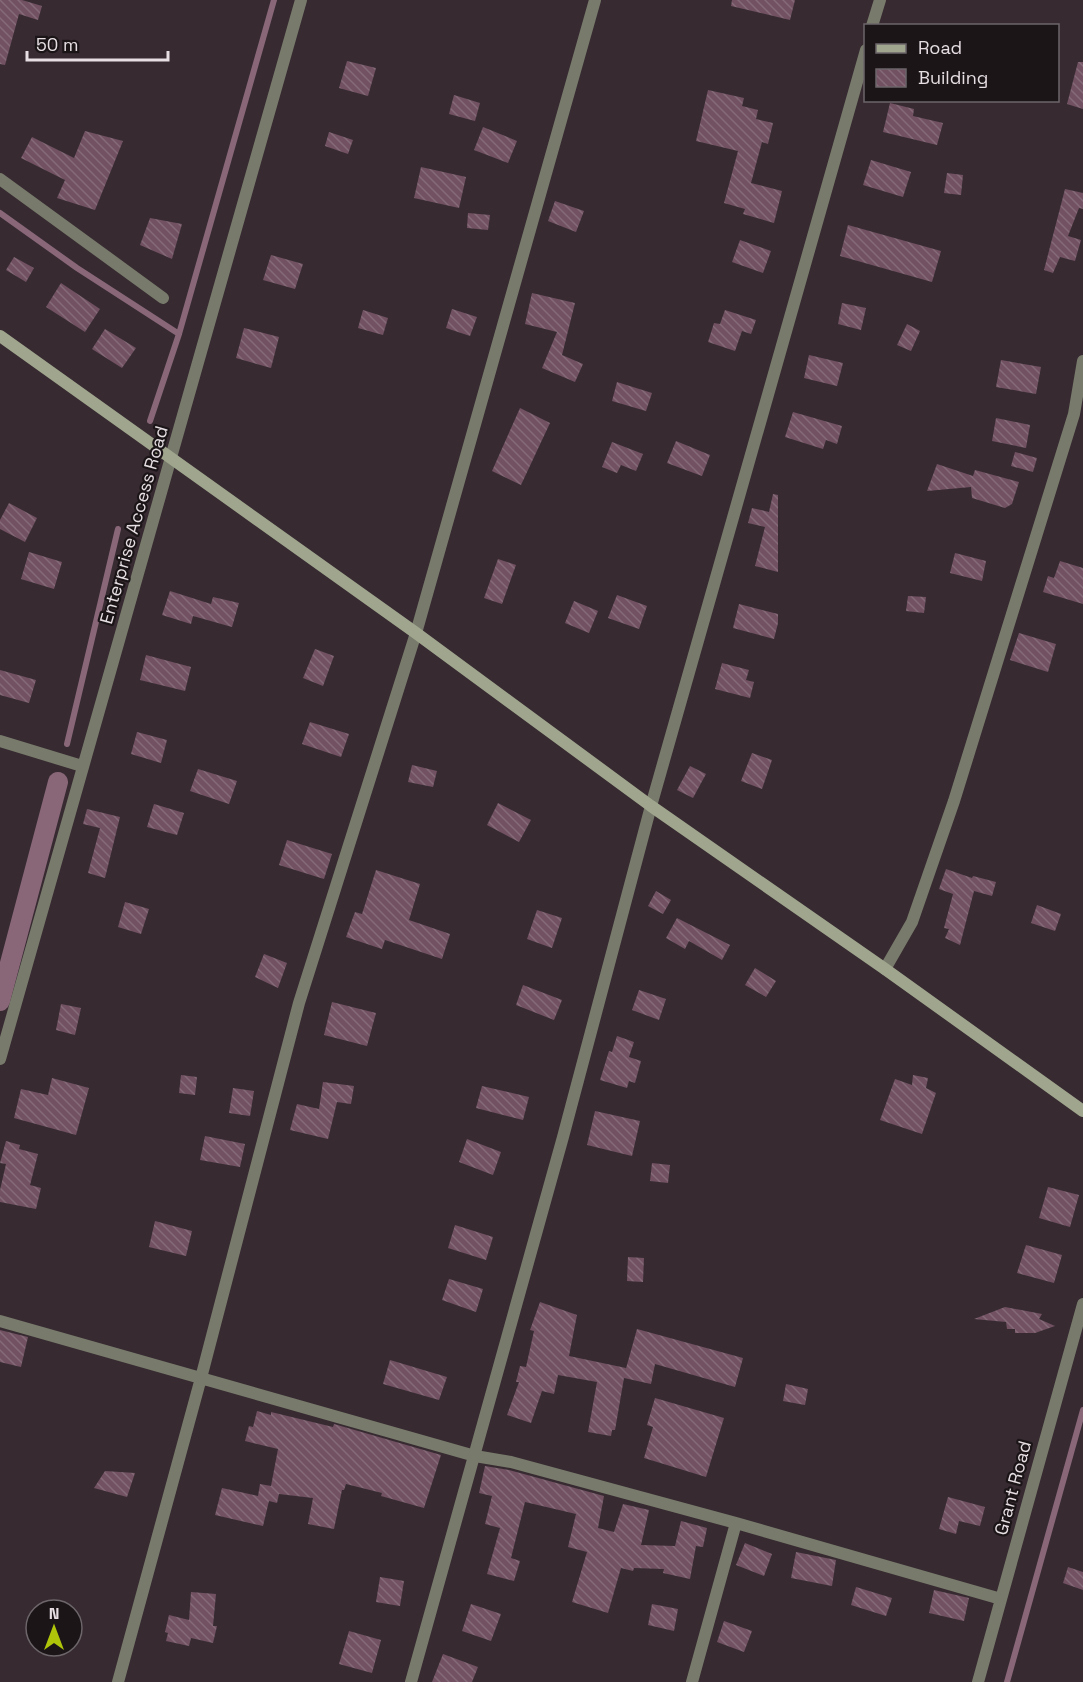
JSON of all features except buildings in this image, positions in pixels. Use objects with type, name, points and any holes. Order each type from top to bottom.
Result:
[{"type":"main road","points":[[0,336],[416,633],[651,806],[885,969],[1083,1111]]},
{"type":"street","name":"Enterprise Access Road","points":[[0,1059],[302,0]]},
{"type":"street","points":[[118,1682],[201,1378],[299,1003],[416,633],[595,0]]},
{"type":"street","points":[[874,24],[880,0]]},
{"type":"street","points":[[411,1682],[566,1126],[651,806],[864,57]]},
{"type":"street","points":[[0,179],[163,298]]},
{"type":"street","points":[[885,969],[912,922],[954,801],[1074,414],[1083,361]]},
{"type":"street","points":[[0,741],[82,766]]},
{"type":"street","name":"Grant Road","points":[[978,1682],[1083,1304]]},
{"type":"street","points":[[0,1322],[475,1456],[511,1462],[736,1523],[1001,1599]]},
{"type":"street","points":[[692,1682],[736,1523]]},
{"type":"waterway","points":[[150,421],[179,334],[274,0]]},
{"type":"waterway","points":[[0,213],[77,268],[179,334]]},
{"type":"waterway","points":[[67,744],[118,529]]},
{"type":"waterway","points":[[0,1001],[58,782]]},
{"type":"waterway","points":[[1007,1682],[1083,1410]]}]
